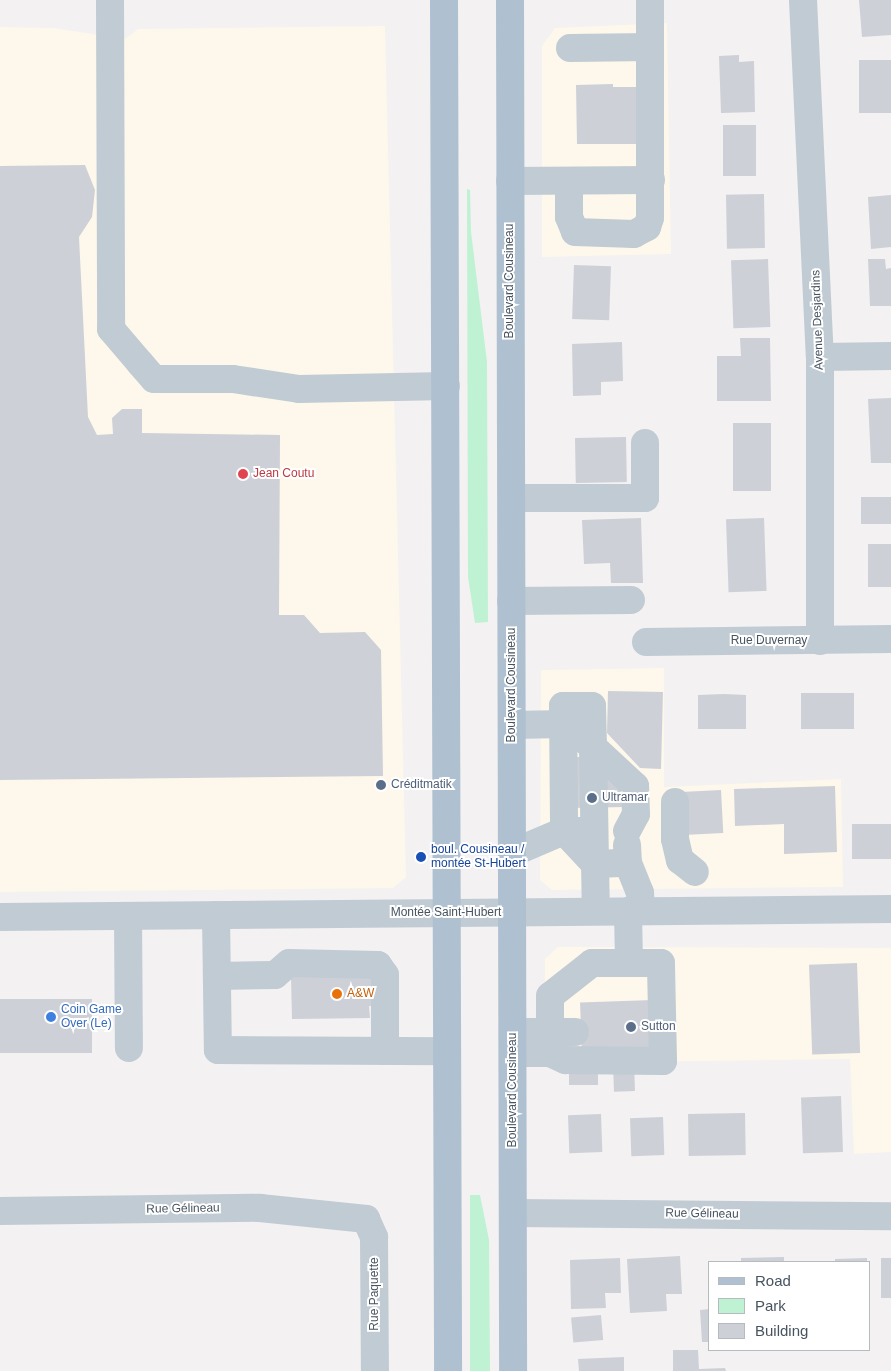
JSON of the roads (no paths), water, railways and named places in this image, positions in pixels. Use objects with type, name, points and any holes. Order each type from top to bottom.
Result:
[{"type":"main road","points":[[444,0],[448,1371]]},
{"type":"main road","name":"Boulevard Cousineau","points":[[510,0],[514,1371]]},
{"type":"street","points":[[110,0],[111,329],[128,350],[154,379],[233,379],[299,388],[446,386]]},
{"type":"street","points":[[569,181],[569,217],[575,232],[634,234],[644,231],[650,223],[650,0]]},
{"type":"street","name":"Avenue Desjardins","points":[[803,0],[820,357],[820,641]]},
{"type":"street","points":[[570,48],[650,47]]},
{"type":"street","points":[[510,181],[651,180]]},
{"type":"street","points":[[820,357],[891,356]]},
{"type":"street","points":[[512,498],[645,498],[645,443]]},
{"type":"street","points":[[511,601],[631,600]]},
{"type":"street","name":"Rue Duvernay","points":[[646,642],[891,639]]},
{"type":"street","points":[[512,724],[564,724],[593,747],[635,786],[636,814],[627,831],[628,863],[640,893],[635,911],[629,963]]},
{"type":"street","points":[[564,724],[564,831],[595,864],[628,863]]},
{"type":"street","points":[[593,747],[596,911]]},
{"type":"street","points":[[675,802],[675,839],[680,860],[695,872]]},
{"type":"street","points":[[512,853],[564,831],[627,831]]},
{"type":"street","points":[[695,842],[695,910]]},
{"type":"street","name":"Montée Saint-Hubert","points":[[0,917],[891,909]]},
{"type":"street","points":[[216,915],[218,1050],[447,1051]]},
{"type":"street","points":[[128,916],[129,1048]]},
{"type":"street","points":[[217,976],[275,975],[289,963],[378,965],[385,975],[385,1050]]},
{"type":"street","points":[[592,963],[661,963],[663,1061],[565,1060],[513,1043],[563,1032],[550,996],[592,963]]},
{"type":"street","name":"Rue Gélineau","points":[[0,1211],[260,1208],[366,1219]]},
{"type":"street","name":"Rue Gélineau","points":[[514,1212],[891,1216]]},
{"type":"street","name":"Rue Paquette","points":[[366,1219],[374,1237],[375,1371]]},
{"type":"place","name":"Jean Coutu","points":[[243,474]]},
{"type":"place","name":"Créditmatik","points":[[381,785]]},
{"type":"place","name":"Ultramar","points":[[592,798]]},
{"type":"place","name":"boul. Cousineau / montée St-Hubert","points":[[421,857]]},
{"type":"place","name":"A&W","points":[[337,994]]},
{"type":"place","name":"Coin Game Over (Le)","points":[[51,1017]]},
{"type":"place","name":"Sutton","points":[[631,1027]]}]
